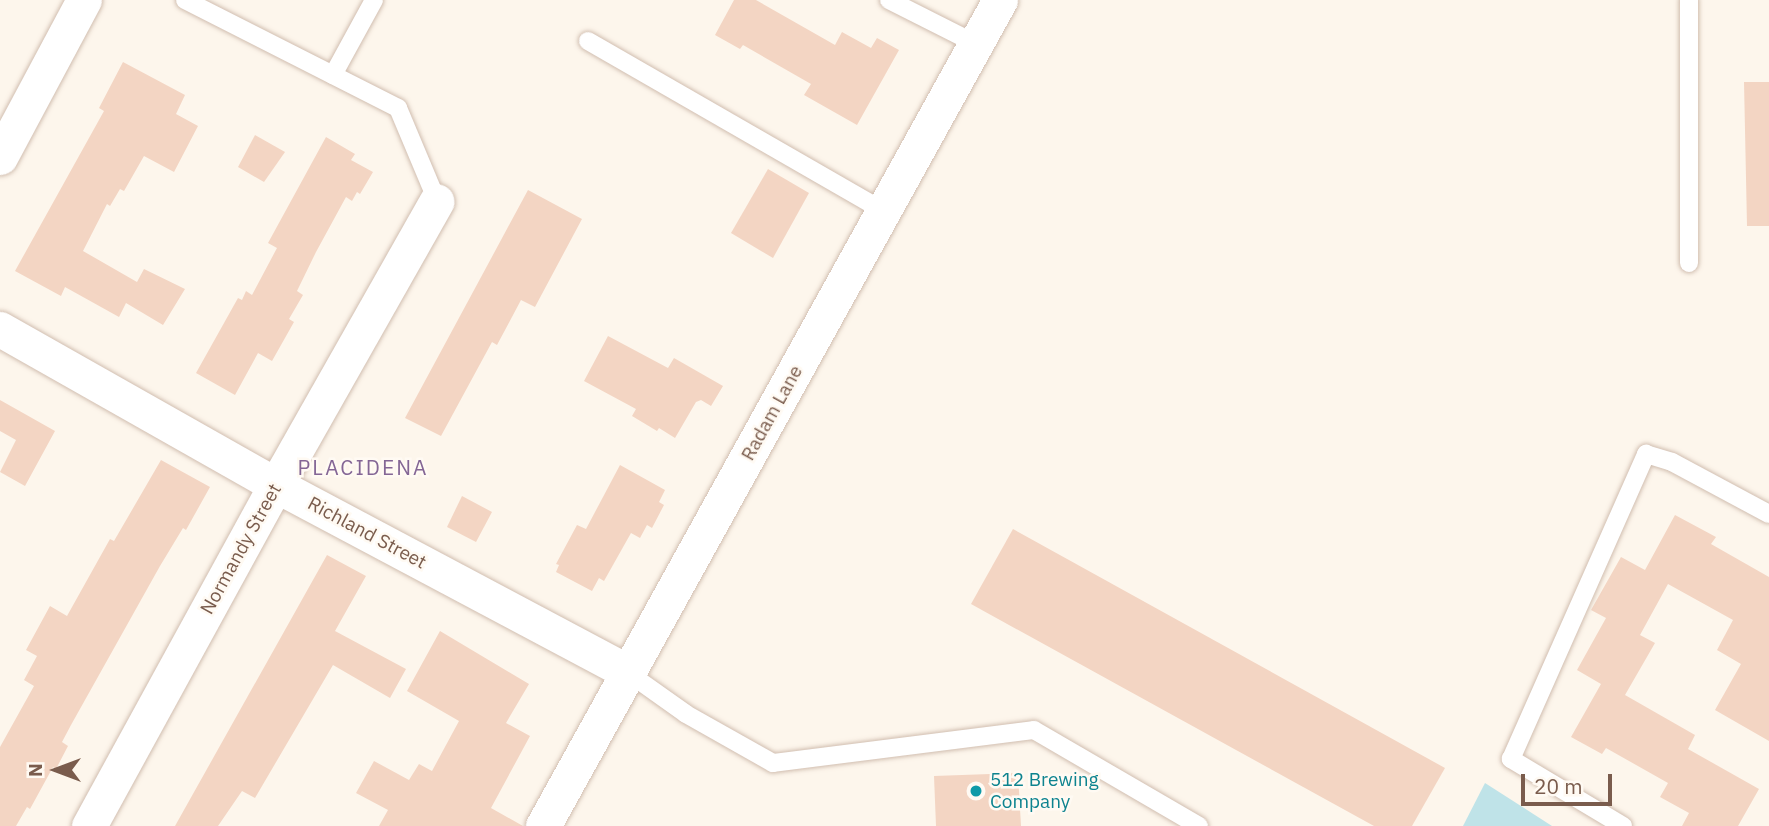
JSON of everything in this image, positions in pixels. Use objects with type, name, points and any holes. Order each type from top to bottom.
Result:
[{"type":"street","points":[[0,157],[84,0]]},
{"type":"street","name":"Radam Lane","points":[[543,826],[1000,0]]},
{"type":"street","name":"Normandy Street","points":[[89,826],[276,485],[437,201]]},
{"type":"street","name":"Richland Street","points":[[0,329],[276,485],[627,671]]},
{"type":"lane","points":[[185,0],[398,108],[437,201]]},
{"type":"lane","points":[[333,75],[374,0]]},
{"type":"lane","points":[[889,0],[976,44]]},
{"type":"lane","points":[[1689,0],[1689,263]]},
{"type":"lane","points":[[588,41],[885,212]]},
{"type":"lane","points":[[1623,826],[1511,759],[1646,454],[1672,462],[1769,514]]},
{"type":"lane","points":[[627,671],[686,714],[773,763],[1034,730],[1199,826]]},
{"type":"water","points":[[1485,783],[1552,826],[1463,826]]},
{"type":"building","points":[[734,0],[756,0],[835,45],[842,32],[871,48],[877,38],[899,50],[857,125],[804,95],[811,84],[743,45],[740,49],[715,35]]},
{"type":"building","points":[[123,62],[185,95],[176,114],[198,126],[174,172],[144,156],[124,191],[120,189],[110,206],[107,204],[83,251],[137,282],[144,269],[185,289],[163,325],[126,303],[119,317],[65,287],[61,296],[15,271],[104,111],[99,108]]},
{"type":"building","points":[[1744,82],[1769,82],[1769,226],[1747,226]]},
{"type":"building","points":[[255,135],[285,152],[264,182],[238,167]]},
{"type":"building","points":[[326,137],[355,154],[351,160],[373,172],[360,194],[357,192],[352,201],[346,197],[316,252],[297,291],[303,295],[289,319],[294,322],[272,361],[258,353],[235,395],[196,373],[238,298],[242,300],[246,291],[252,295],[277,248],[268,243]]},
{"type":"building","points":[[768,169],[809,193],[773,258],[731,233]]},
{"type":"building","points":[[528,190],[582,219],[535,307],[521,300],[497,345],[492,342],[441,436],[405,418]]},
{"type":"building","points":[[608,336],[668,368],[674,358],[723,386],[711,406],[701,400],[696,402],[675,438],[659,428],[657,431],[632,416],[636,409],[584,381]]},
{"type":"building","points":[[0,400],[55,431],[25,486],[0,472],[16,440],[0,431]]},
{"type":"building","points":[[161,460],[210,487],[186,530],[183,528],[160,566],[71,725],[62,742],[68,746],[56,769],[53,767],[30,809],[27,807],[16,826],[0,826],[0,747],[34,686],[24,680],[37,656],[26,650],[50,606],[67,616],[110,539],[114,541]]},
{"type":"building","points":[[620,465],[665,490],[659,502],[664,505],[652,528],[647,525],[640,538],[631,533],[604,581],[599,578],[592,591],[556,572],[559,565],[556,564],[577,525],[586,529]]},
{"type":"building","points":[[462,496],[492,512],[476,542],[447,527]]},
{"type":"building","points":[[1675,515],[1716,537],[1711,544],[1769,577],[1769,741],[1715,710],[1741,664],[1717,650],[1733,620],[1668,584],[1640,635],[1655,643],[1625,695],[1695,735],[1688,749],[1759,789],[1738,826],[1682,826],[1689,813],[1660,797],[1668,783],[1606,748],[1602,754],[1571,737],[1601,684],[1577,670],[1606,618],[1591,610],[1621,557],[1645,570]]},
{"type":"building","points":[[1013,529],[1445,768],[1412,826],[1374,826],[971,604]]},
{"type":"building","points":[[327,555],[366,576],[335,631],[406,669],[390,698],[333,665],[255,798],[242,791],[218,826],[175,826]]},
{"type":"building","points":[[440,631],[529,684],[506,723],[530,736],[491,808],[523,826],[379,826],[388,810],[356,793],[374,761],[409,780],[419,764],[432,771],[459,721],[407,691]]},
{"type":"building","name":"512 Brewing Company","points":[[1018,773],[1021,826],[936,826],[934,776]]},
{"type":"place","name":"512 Brewing Company","points":[[976,791]]},
{"type":"district","name":"PLACIDENA","points":[[363,467]]}]
